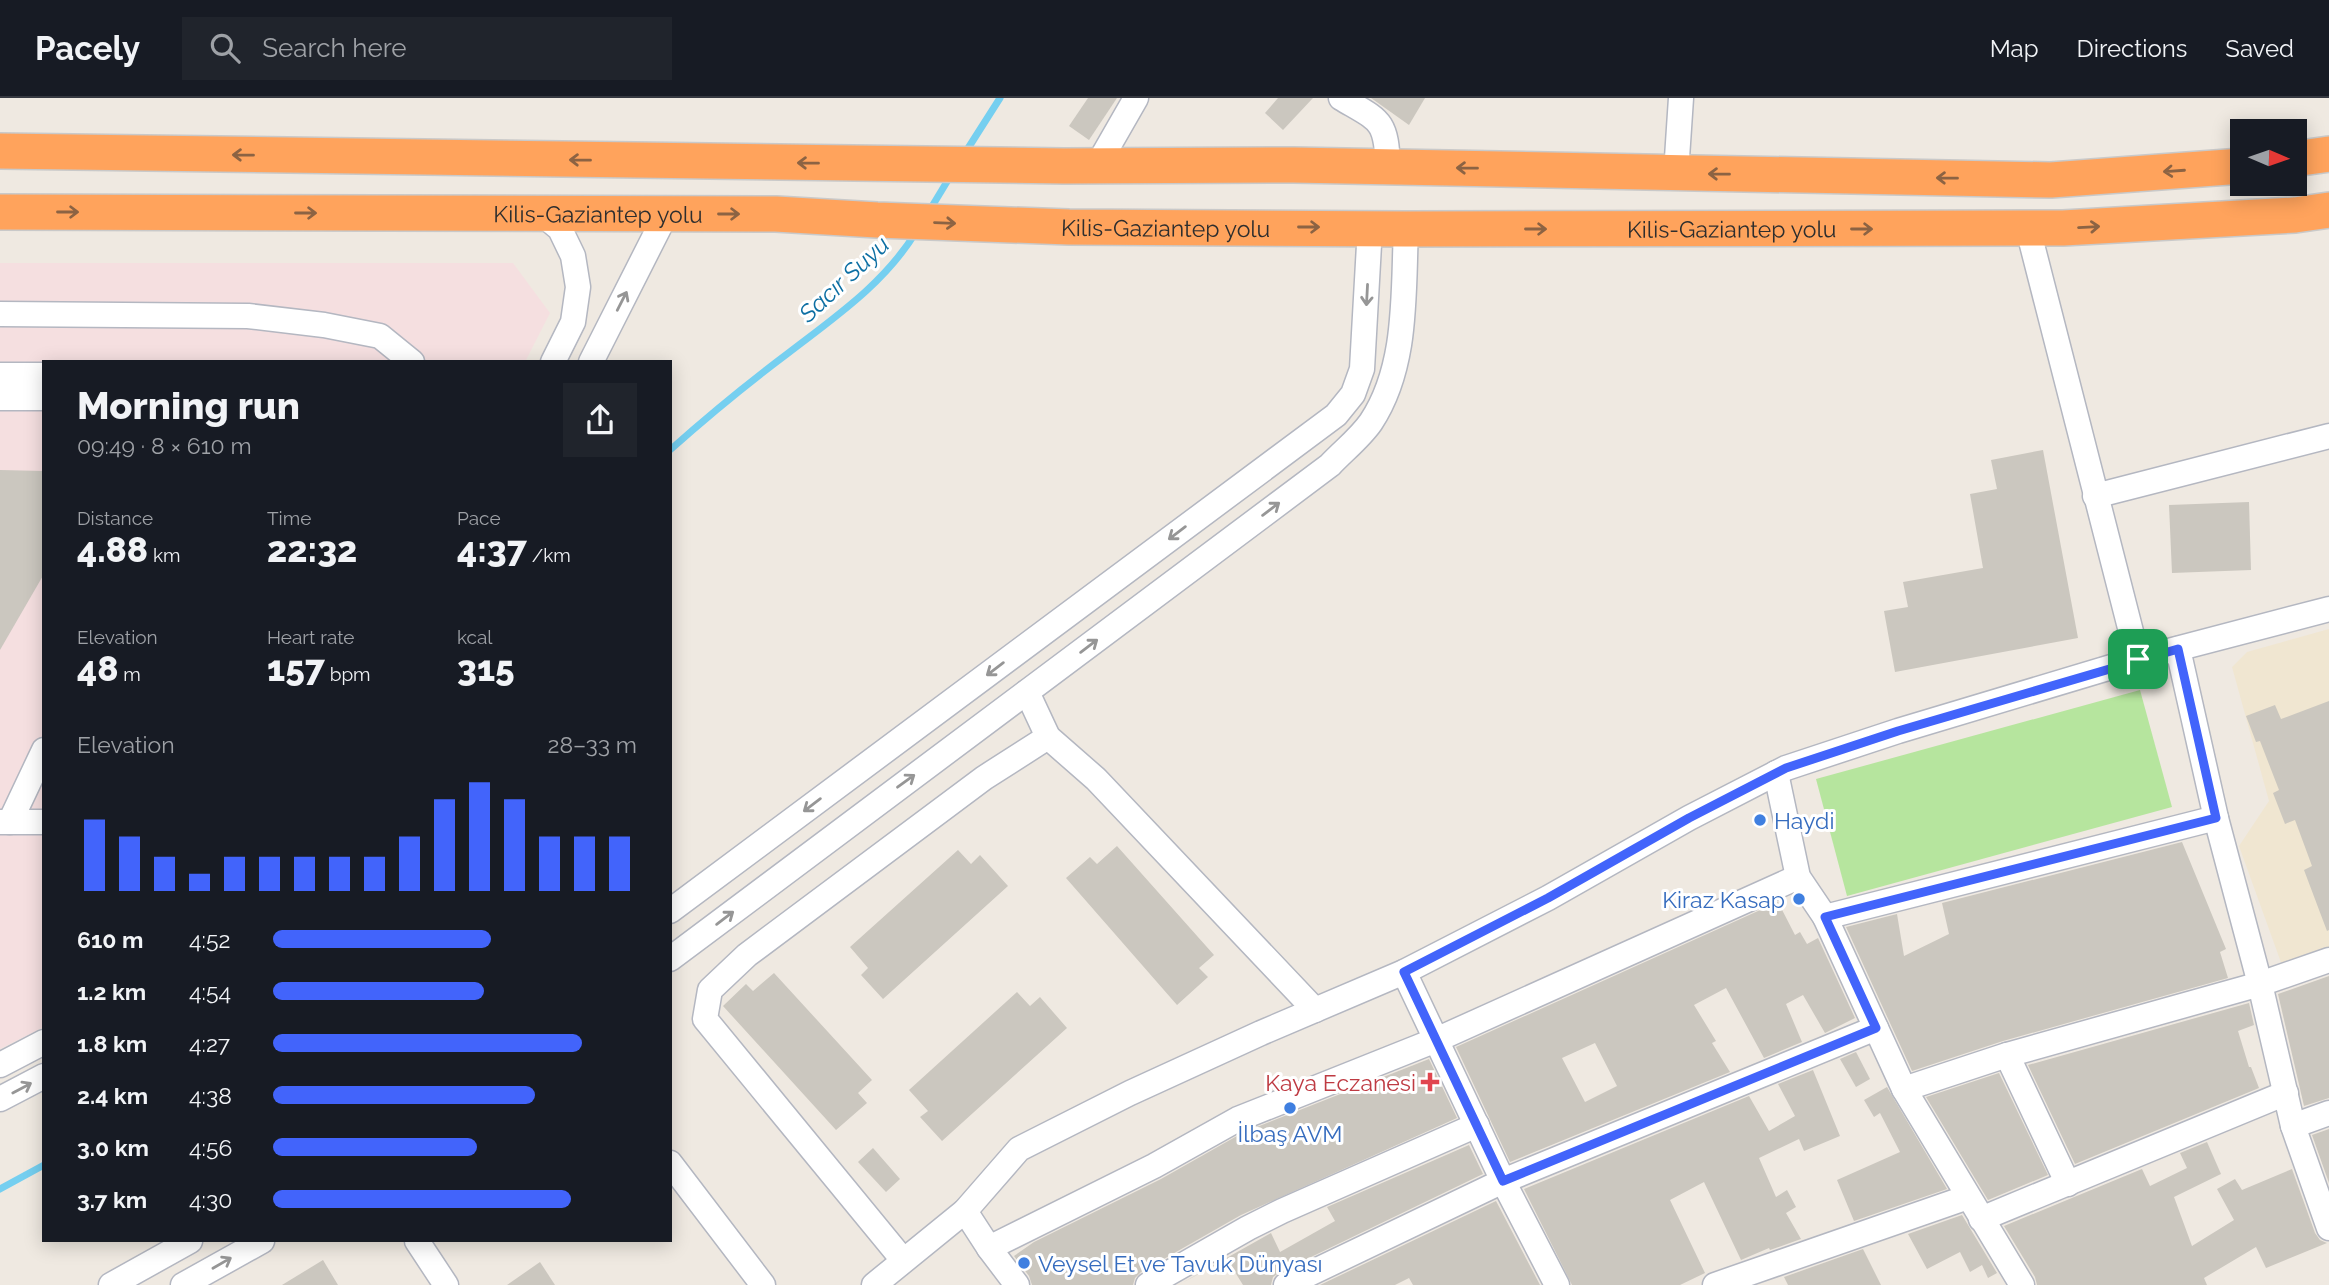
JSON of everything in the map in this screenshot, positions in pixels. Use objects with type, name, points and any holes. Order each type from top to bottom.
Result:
[{"type":"highway","points":[[0,151],[876,164],[1388,166],[2051,180],[2230,167]]},
{"type":"highway","points":[[2307,157],[2329,154]]},
{"type":"highway","name":"Kilis-Gaziantep yolu","points":[[0,212],[776,214],[1069,227],[2028,229],[2295,215],[2329,210]]},
{"type":"street","points":[[1080,166],[1136,98]]},
{"type":"street","points":[[1340,98],[1371,115],[1381,126],[1387,137],[1388,166]]},
{"type":"street","points":[[1676,173],[1681,98]]},
{"type":"street","points":[[542,214],[560,229],[573,257],[578,287],[573,322],[555,360]]},
{"type":"street","points":[[592,360],[666,214]]},
{"type":"street","points":[[672,910],[1336,415],[1353,394],[1362,369],[1370,227]]},
{"type":"street","points":[[672,958],[1330,465],[1369,425],[1385,399],[1396,364],[1402,320],[1406,229]]},
{"type":"street","points":[[2028,229],[2138,659]]},
{"type":"street","points":[[0,314],[248,316],[324,325],[380,336],[410,360]]},
{"type":"street","points":[[0,375],[42,375]]},
{"type":"street","points":[[0,398],[42,398]]},
{"type":"street","points":[[2095,496],[2329,436]]},
{"type":"street","points":[[874,1285],[965,1211],[1019,1149],[1130,1093],[1404,972],[1548,898],[1689,818],[1776,773],[1898,731],[2138,659],[2329,609]]},
{"type":"street","points":[[2178,649],[2216,818],[2260,984],[2293,1126],[2329,1228]]},
{"type":"street","points":[[1027,692],[1048,737],[1096,779],[1315,1010]]},
{"type":"street","points":[[903,1260],[705,1018],[710,990],[747,955],[984,778],[1048,737]]},
{"type":"street","points":[[42,754],[5,822],[42,822]]},
{"type":"street","points":[[1776,773],[1798,877],[1825,917],[1904,1089],[2022,1285]]},
{"type":"street","points":[[1825,917],[2216,818]]},
{"type":"street","points":[[989,1248],[1154,1166],[1238,1119],[1436,1040],[1798,877]]},
{"type":"street","points":[[1904,1089],[2007,1055],[2260,984],[2329,960]]},
{"type":"street","points":[[1404,972],[1503,1181],[1557,1285]]},
{"type":"street","points":[[1286,1285],[1503,1181],[1876,1028]]},
{"type":"street","points":[[0,1065],[42,1043]]},
{"type":"street","points":[[2007,1055],[2068,1184]]},
{"type":"street","points":[[0,1099],[42,1077]]},
{"type":"street","points":[[1981,1219],[2286,1093]]},
{"type":"street","points":[[2293,1126],[2329,1113]]},
{"type":"street","points":[[1148,1285],[1248,1227],[1477,1125]]},
{"type":"street","points":[[672,1166],[763,1285]]},
{"type":"street","points":[[1715,1285],[1968,1197]]},
{"type":"street","points":[[965,1211],[1017,1285]]},
{"type":"street","points":[[111,1285],[188,1242]]},
{"type":"street","points":[[183,1285],[260,1242]]},
{"type":"street","points":[[419,1242],[446,1285]]},
{"type":"shaded area","points":[[0,263],[513,263],[550,313],[526,360],[42,360],[42,1028],[0,1049]]},
{"type":"shaded area","points":[[2329,629],[2329,952],[2283,968],[2239,846],[2269,801],[2232,667],[2247,652]]},
{"type":"green space","points":[[2140,690],[2172,807],[1847,896],[1816,779]]},
{"type":"building","points":[[1088,98],[1117,98],[1089,140],[1069,126]]},
{"type":"building","points":[[1278,98],[1313,98],[1283,130],[1265,113]]},
{"type":"building","points":[[1371,98],[1425,98],[1409,125]]},
{"type":"building","points":[[2043,450],[2078,638],[1895,672],[1884,611],[1908,607],[1903,582],[1983,568],[1970,494],[1997,489],[1991,460]]},
{"type":"building","points":[[0,470],[42,471],[42,577],[0,650]]},
{"type":"building","points":[[2249,502],[2251,570],[2172,573],[2169,505]]},
{"type":"building","points":[[2329,701],[2327,931],[2304,870],[2312,866],[2295,820],[2285,824],[2273,793],[2279,790],[2260,741],[2256,742],[2246,716],[2275,705],[2281,719]]},
{"type":"building","points":[[2182,842],[2226,949],[2220,952],[2228,978],[2003,1041],[1912,1071],[1846,927],[1897,914],[1904,956],[1949,934],[1942,903]]},
{"type":"building","points":[[1117,846],[1214,955],[1199,968],[1208,977],[1177,1005],[1066,878],[1090,857],[1097,864]]},
{"type":"building","points":[[958,850],[971,864],[980,855],[1008,886],[883,999],[861,975],[868,968],[850,947]]},
{"type":"building","points":[[1778,902],[1795,935],[1800,932],[1807,944],[1818,938],[1855,1018],[1825,1033],[1803,995],[1786,1004],[1802,1042],[1764,1058],[1726,988],[1694,1005],[1716,1041],[1712,1043],[1730,1072],[1510,1162],[1456,1047]],"holes":[[[1595,1043],[1617,1086],[1585,1102],[1562,1058]]]},
{"type":"building","points":[[774,973],[872,1080],[858,1093],[867,1103],[836,1130],[723,1006],[746,984],[753,991]]},
{"type":"building","points":[[2329,976],[2329,1098],[2304,1106],[2278,994]]},
{"type":"building","points":[[1017,992],[1030,1006],[1040,997],[1067,1028],[942,1141],[920,1117],[928,1111],[909,1090]]},
{"type":"building","points":[[2249,1003],[2254,1025],[2238,1031],[2249,1067],[2259,1088],[2075,1164],[2028,1065]]},
{"type":"building","points":[[1856,1052],[1870,1079],[1856,1087],[1840,1059]]},
{"type":"building","points":[[1429,1059],[1457,1118],[1241,1215],[1141,1272],[1133,1285],[1032,1285],[1029,1276],[1014,1256],[1034,1242],[1161,1179],[1244,1132]]},
{"type":"building","points":[[1813,1070],[1840,1136],[1804,1151],[1799,1139],[1759,1158],[1776,1197],[1787,1190],[1796,1207],[1786,1213],[1801,1239],[1741,1260],[1704,1182],[1670,1200],[1705,1273],[1680,1285],[1572,1285],[1524,1189],[1749,1096],[1769,1131],[1795,1116],[1778,1084]]},
{"type":"building","points":[[1999,1073],[2048,1175],[1988,1200],[1926,1097]]},
{"type":"building","points":[[1887,1087],[1947,1189],[1854,1221],[1837,1180],[1900,1152],[1880,1113],[1874,1117],[1864,1100]]},
{"type":"building","points":[[2329,1129],[2329,1183],[2312,1135]]},
{"type":"building","points":[[2207,1142],[2221,1174],[2174,1197],[2192,1246],[2234,1220],[2217,1189],[2235,1179],[2242,1190],[2292,1169],[2315,1233],[2320,1240],[2327,1243],[2266,1268],[2256,1247],[2204,1278],[2207,1285],[2037,1285],[2035,1277],[2004,1226],[2142,1169],[2150,1186],[2187,1168],[2180,1153]]},
{"type":"building","points":[[1469,1145],[1483,1174],[1280,1272],[1273,1277],[1271,1285],[1243,1285],[1230,1264],[1227,1267],[1223,1261],[1182,1283],[1271,1233],[1280,1252],[1335,1221],[1327,1207]]},
{"type":"building","points":[[873,1148],[900,1179],[886,1192],[858,1162]]},
{"type":"building","points":[[1496,1201],[1540,1285],[1413,1285],[1409,1278],[1395,1285],[1320,1285]]},
{"type":"building","points":[[1962,1215],[1997,1273],[1988,1278],[1982,1265],[1970,1272],[1960,1252],[1927,1269],[1908,1234]]},
{"type":"building","points":[[1863,1249],[1881,1285],[1788,1285],[1784,1277]]},
{"type":"building","points":[[323,1260],[338,1285],[282,1285]]},
{"type":"building","points":[[540,1262],[555,1285],[507,1285]]},
{"type":"waterway","name":"Sacır Suyu","points":[[965,153],[1000,98]]},
{"type":"waterway","name":"Sacır Suyu","points":[[928,213],[951,175]]},
{"type":"waterway","name":"Sacır Suyu","points":[[672,448],[742,389],[858,299],[889,268],[916,232]]},
{"type":"waterway","name":"Sacır Suyu","points":[[0,1189],[42,1166]]},
{"type":"place","name":"Haydi","points":[[1760,820]]},
{"type":"place","name":"Kiraz Kasap","points":[[1799,899]]},
{"type":"place","name":"Kaya Eczanesi","points":[[1430,1082]]},
{"type":"place","name":"İlbaş AVM","points":[[1290,1108]]},
{"type":"place","name":"Veysel Et ve Tavuk Dünyası","points":[[1024,1263]]},
{"type":"route","points":[[2178,649],[2216,818],[1825,917],[1876,1028],[1503,1181],[1404,972],[1548,898],[1689,818],[1786,768],[1898,731],[2138,659],[2178,649]]}]
